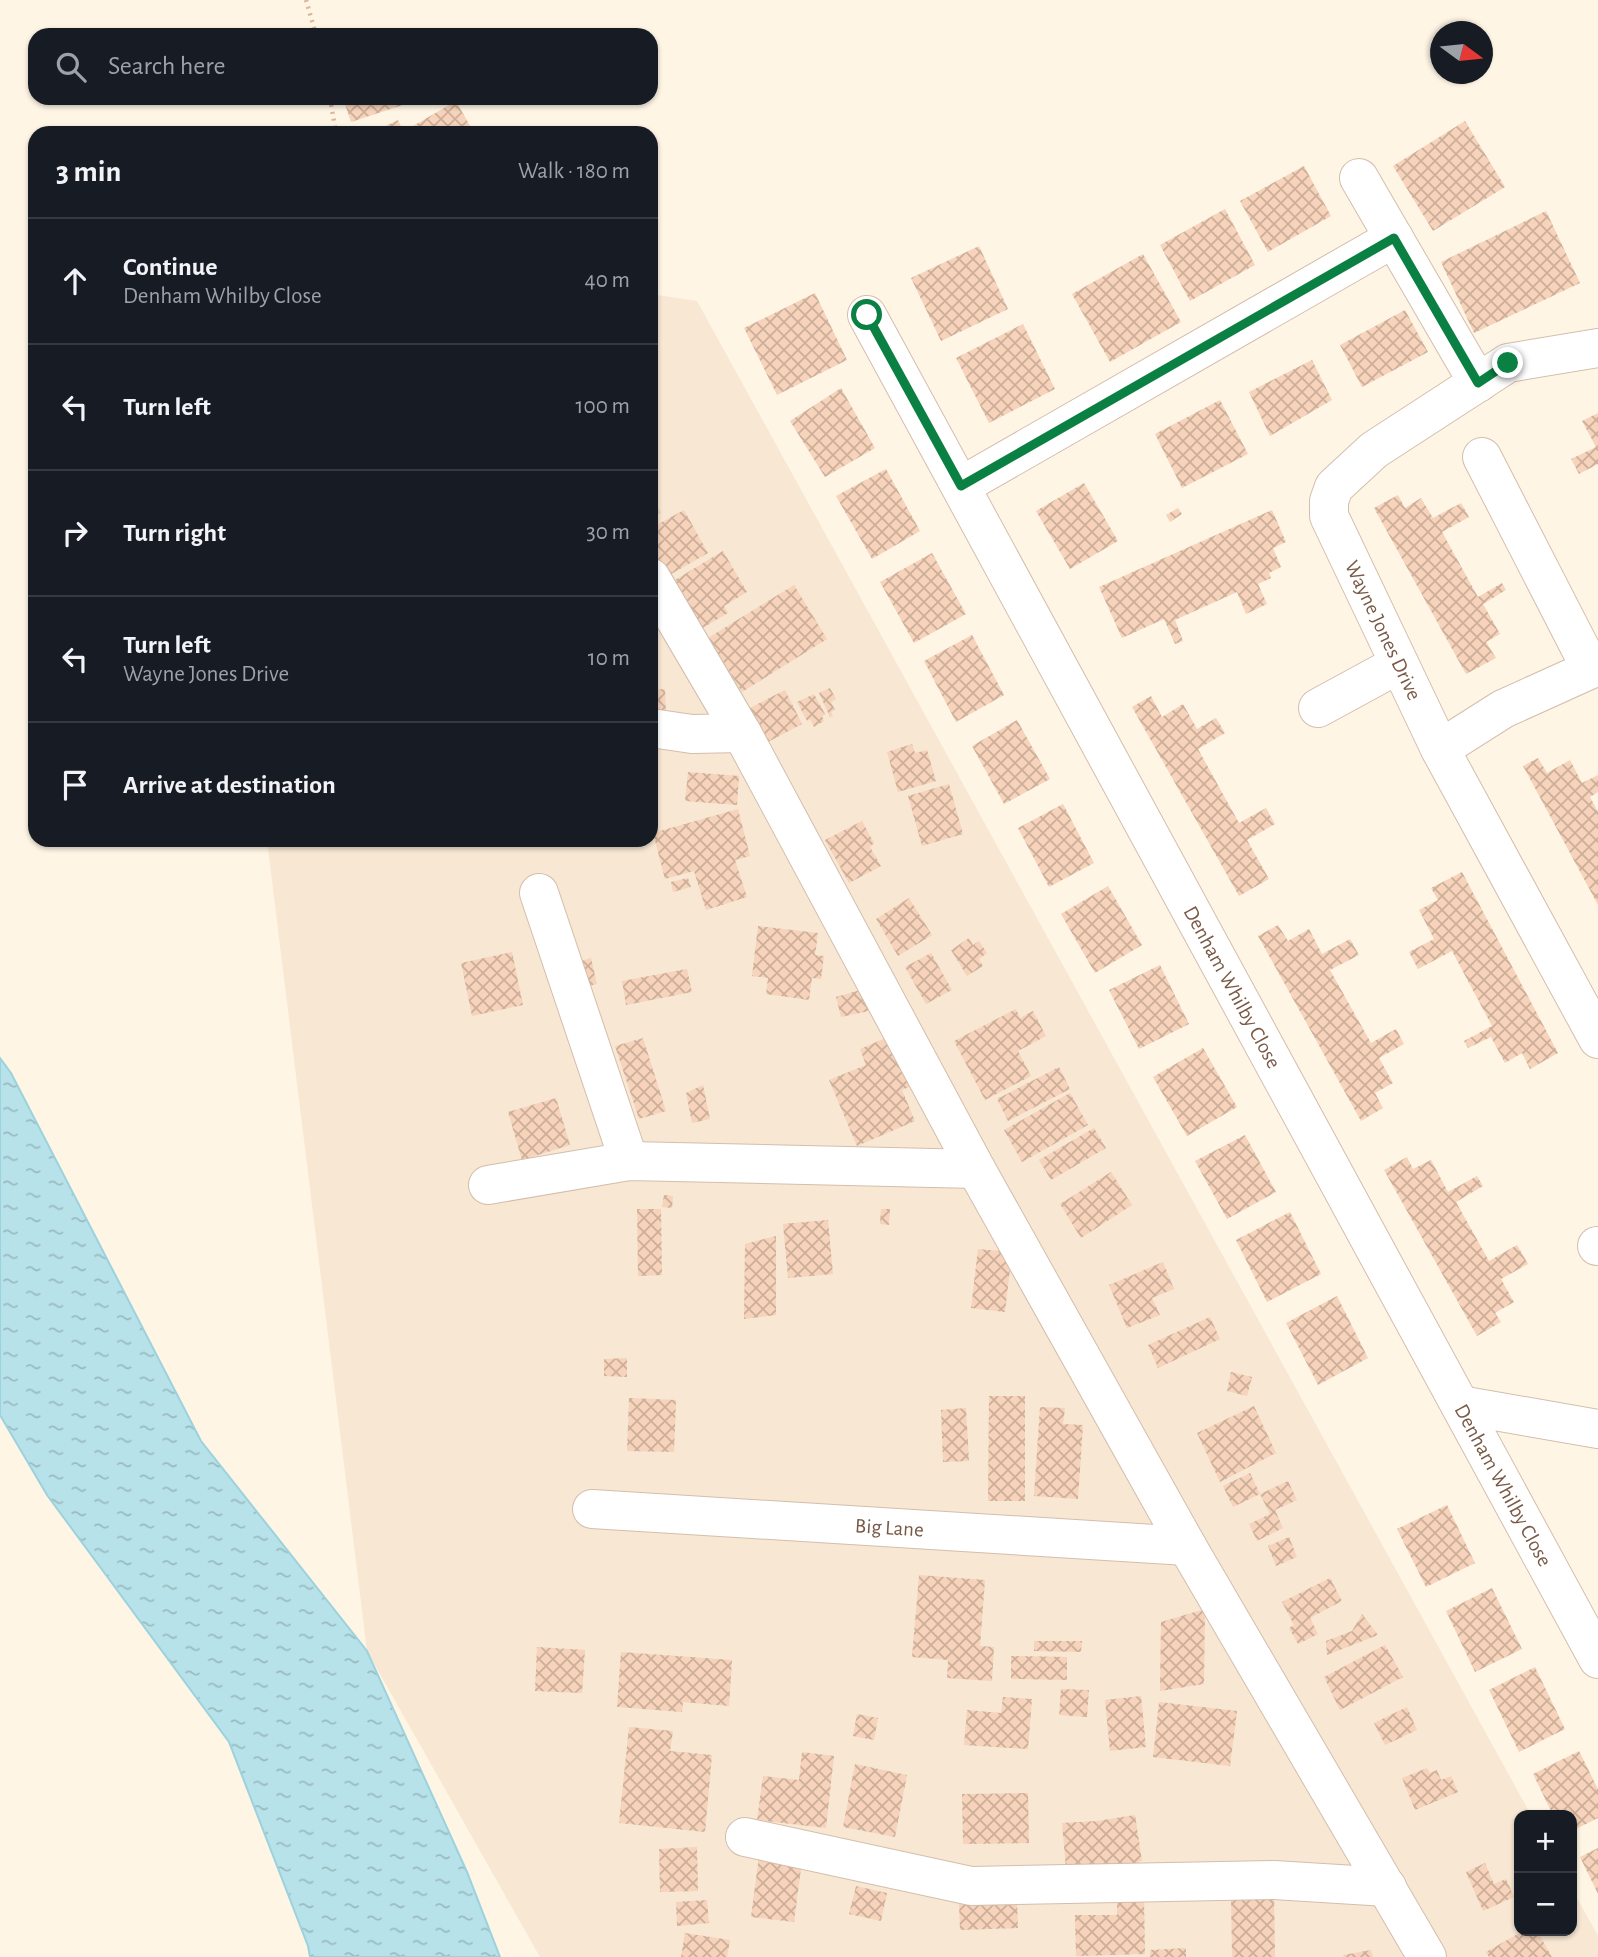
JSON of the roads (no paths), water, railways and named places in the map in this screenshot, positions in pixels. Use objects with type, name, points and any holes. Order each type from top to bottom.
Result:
[{"type":"street","points":[[1359,178],[1478,383]]},
{"type":"street","points":[[961,486],[1394,238]]},
{"type":"street","name":"Denham Whilby Close","points":[[867,315],[1598,1659]]},
{"type":"street","name":"Wayne Jones Drive","points":[[1598,348],[1508,363],[1374,450],[1335,487],[1329,501],[1329,516],[1440,749],[1586,988],[1598,1039]]},
{"type":"street","points":[[1440,749],[1503,709],[1594,667],[1482,457]]},
{"type":"street","points":[[658,590],[741,733],[976,1169],[1187,1546],[1427,1957]]},
{"type":"street","points":[[1318,708],[1399,664]]},
{"type":"street","points":[[658,729],[692,734],[741,733]]},
{"type":"street","points":[[539,893],[629,1161]]},
{"type":"street","points":[[488,1185],[629,1161],[976,1169]]},
{"type":"street","points":[[1460,1405],[1598,1429]]},
{"type":"street","name":"Big Lane","points":[[592,1509],[1187,1546]]},
{"type":"street","points":[[745,1837],[971,1886],[1274,1880],[1387,1887]]},
{"type":"water","points":[[0,1058],[11,1073],[201,1441],[367,1651],[467,1872],[500,1957],[310,1957],[229,1742],[47,1495],[0,1415]]}]
